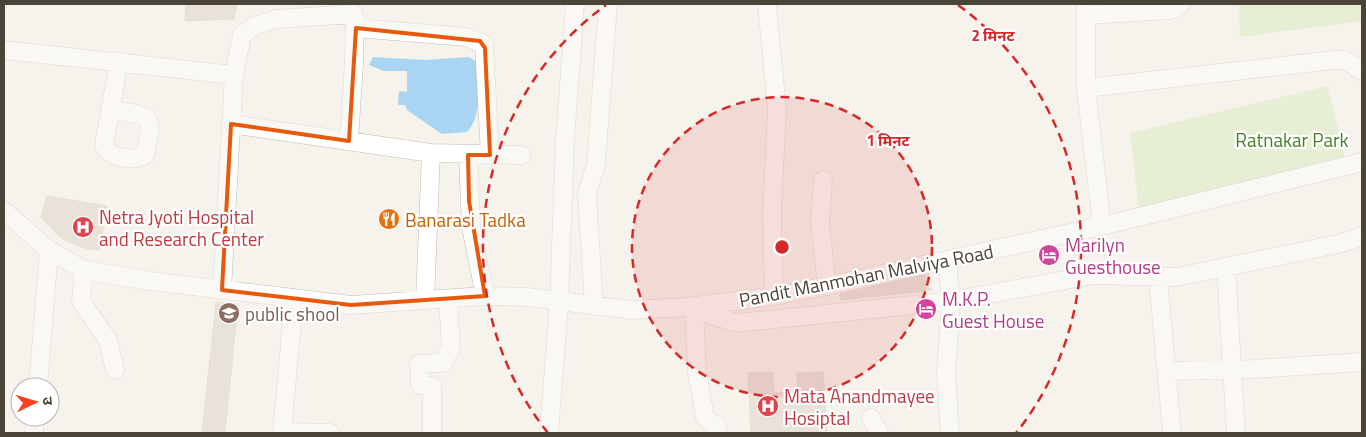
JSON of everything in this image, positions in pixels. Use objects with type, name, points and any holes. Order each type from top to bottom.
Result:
[{"type":"street","points":[[549,433],[560,302],[565,140],[574,4]]},
{"type":"street","points":[[594,306],[587,194],[596,164],[608,4]]},
{"type":"street","points":[[767,4],[777,109],[772,213],[774,296]]},
{"type":"street","points":[[1102,226],[1086,88],[1086,9],[1170,10],[1181,4]]},
{"type":"street","points":[[349,141],[354,15]]},
{"type":"street","points":[[222,290],[234,75],[242,35],[254,26],[294,17],[354,15],[474,38],[484,44],[490,155]]},
{"type":"street","points":[[4,50],[234,75]]},
{"type":"street","points":[[1086,88],[1334,60],[1345,60],[1362,71]]},
{"type":"street","points":[[110,110],[118,61]]},
{"type":"street","points":[[231,124],[431,153],[521,155]]},
{"type":"street","points":[[425,300],[431,153]]},
{"type":"street","points":[[468,155],[471,227],[485,296]]},
{"type":"street","name":"Pandit Manmohan Malviya Road","points":[[4,211],[49,250],[84,270],[187,287],[351,305],[485,296],[527,297],[632,310],[690,308],[774,296],[947,260],[1102,226],[1357,163]]},
{"type":"street","points":[[823,180],[820,223],[827,286]]},
{"type":"street","points":[[717,433],[716,427],[705,417],[697,372],[690,308],[737,323],[951,301],[1093,274],[1158,278],[1177,277],[1342,243],[1362,236]]},
{"type":"street","points":[[39,377],[49,250]]},
{"type":"street","points":[[947,260],[951,301],[946,374],[950,433]]},
{"type":"street","points":[[1226,267],[1236,433]]},
{"type":"street","points":[[84,270],[81,301],[108,340],[115,370]]},
{"type":"street","points":[[1158,278],[1172,433]]},
{"type":"street","points":[[294,298],[282,433],[330,433]]},
{"type":"street","points":[[432,433],[432,386],[420,385],[419,364],[443,363],[451,348],[448,299]]},
{"type":"street","points":[[1167,371],[1232,370],[1362,362]]},
{"type":"highlighted area","points":[[356,28],[480,41],[485,48],[490,155],[468,155],[469,201],[485,296],[351,305],[222,290],[231,124],[349,141]]},
{"type":"green space","points":[[1239,4],[1362,4],[1362,21],[1240,37]]},
{"type":"green space","name":"Ratnakar Park","points":[[1328,86],[1348,172],[1140,218],[1130,133]]},
{"type":"water","points":[[373,57],[425,60],[469,57],[477,62],[478,108],[476,117],[467,132],[442,134],[407,110],[405,105],[398,105],[399,91],[407,92],[407,71],[384,71],[369,65]]},
{"type":"building","points":[[186,4],[237,4],[234,19],[185,21]]},
{"type":"building","points":[[47,196],[107,206],[99,250],[85,248],[66,241],[56,233],[41,217]]},
{"type":"building","points":[[925,275],[926,284],[933,290],[840,300],[840,294]]},
{"type":"building","points":[[216,302],[238,304],[225,433],[202,433]]},
{"type":"building","points":[[772,372],[774,393],[798,392],[797,373],[823,372],[827,431],[751,433],[748,373]]},
{"type":"place","name":"Banarasi Tadka","points":[[389,219]]},
{"type":"place","name":"Netra Jyoti Hospital and Research Center","points":[[83,227]]},
{"type":"place","name":"Marilyn Guesthouse","points":[[1049,255]]},
{"type":"place","name":"M.K.P. Guest House","points":[[926,309]]},
{"type":"place","name":"public shool","points":[[229,313]]},
{"type":"place","name":"Mata Anandmayee Hosiptal","points":[[768,406]]}]
